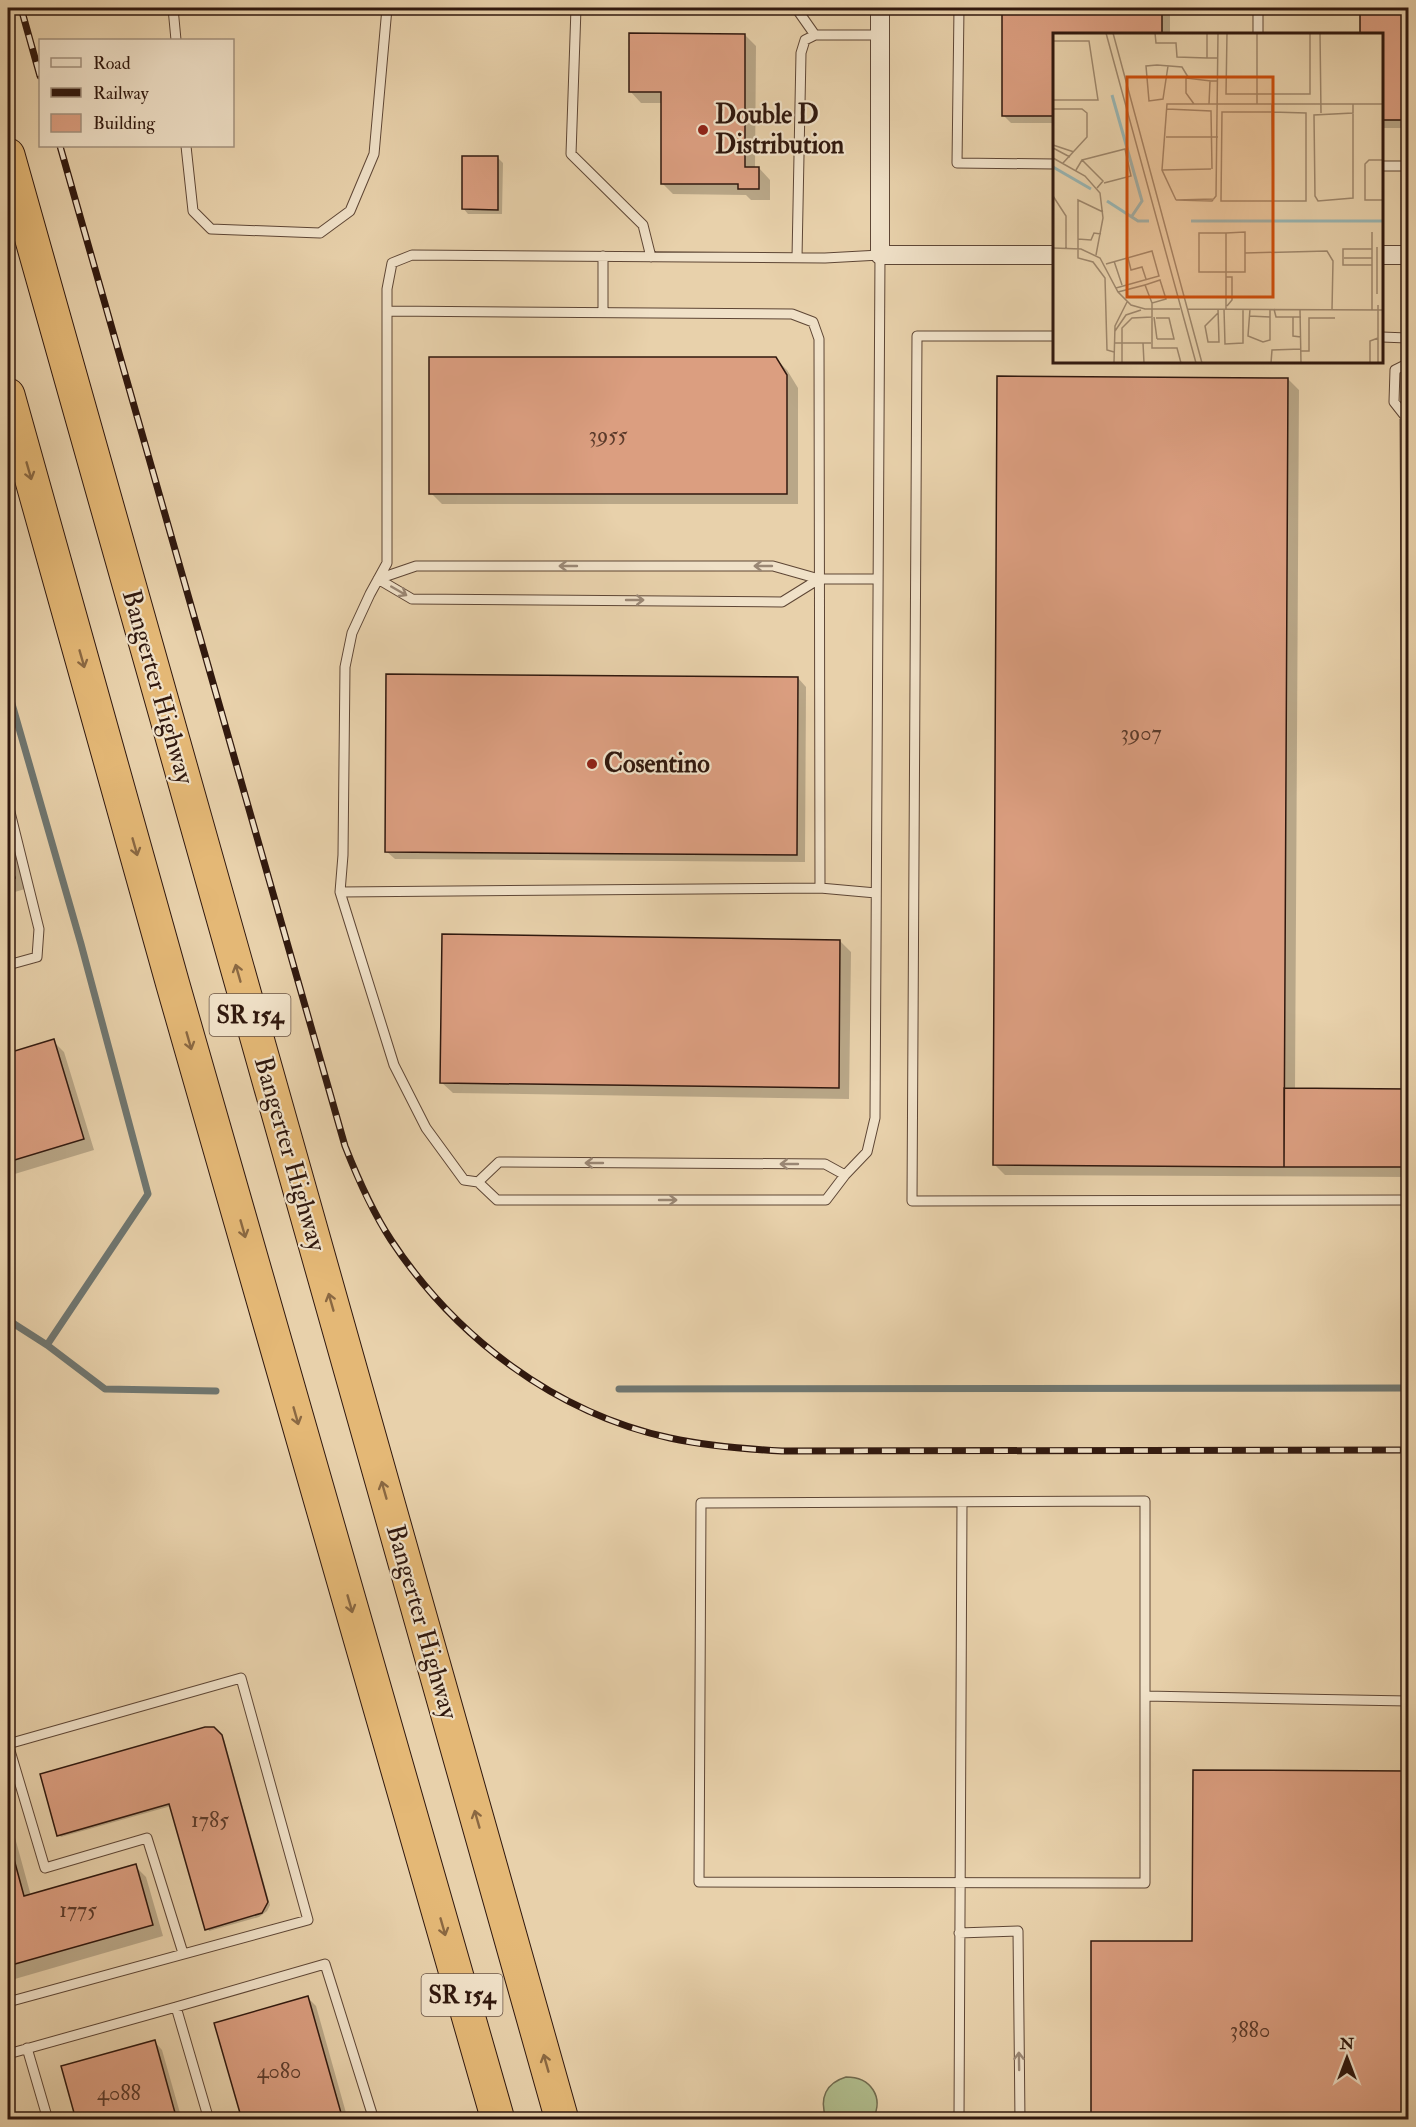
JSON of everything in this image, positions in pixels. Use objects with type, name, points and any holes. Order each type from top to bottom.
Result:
[{"type":"highway","name":"Bangerter Highway","points":[[8,155],[562,2120]]},
{"type":"highway","name":"SR 154","points":[[8,395],[173,985],[498,2120]]},
{"type":"street","points":[[880,8],[879,255],[1053,255]]},
{"type":"street","points":[[1383,255],[1408,255]]},
{"type":"lane","points":[[172,8],[176,39]]},
{"type":"lane","points":[[186,147],[193,211],[211,229],[320,233],[350,211],[374,154],[387,8]]},
{"type":"lane","points":[[576,8],[570,154],[643,225],[651,257]]},
{"type":"lane","points":[[796,8],[815,35]]},
{"type":"lane","points":[[959,8],[957,163],[1053,164]]},
{"type":"lane","points":[[1258,8],[1258,33]]},
{"type":"lane","points":[[797,258],[801,53],[805,40],[815,35],[880,35]]},
{"type":"lane","points":[[1383,166],[1408,166]]},
{"type":"lane","points":[[412,255],[651,257],[797,258],[879,255],[875,1118],[867,1152],[844,1175],[826,1200],[497,1200],[478,1182],[464,1180],[426,1128],[394,1065],[340,892],[343,855],[345,666],[352,633],[387,563],[387,289],[392,264],[412,255]]},
{"type":"lane","points":[[1408,255],[1408,364],[1395,370],[1394,402],[1407,414],[1408,894]]},
{"type":"lane","points":[[603,256],[603,312]]},
{"type":"lane","points":[[387,311],[792,314],[813,322],[819,339],[820,888]]},
{"type":"lane","points":[[1053,336],[917,336],[912,1201],[1408,1200]]},
{"type":"lane","points":[[1383,338],[1408,338]]},
{"type":"lane","points":[[378,579],[416,566],[773,566],[819,579],[878,579]]},
{"type":"lane","points":[[378,579],[412,598],[782,602],[819,579]]},
{"type":"lane","points":[[8,804],[39,929],[37,957],[8,965]]},
{"type":"lane","points":[[340,892],[820,888],[876,893]]},
{"type":"lane","points":[[478,1182],[499,1162],[825,1164],[844,1175]]},
{"type":"lane","points":[[1145,1501],[1145,1883],[699,1882],[701,1503],[962,1502],[1145,1501]]},
{"type":"lane","points":[[959,2120],[962,1502]]},
{"type":"lane","points":[[8,2002],[308,1920],[241,1678],[8,1744],[45,1868],[147,1838],[183,1953]]},
{"type":"lane","points":[[1145,1696],[1408,1701]]},
{"type":"lane","points":[[959,1933],[1018,1931],[1020,2120]]},
{"type":"lane","points":[[8,2054],[325,1964],[374,2120]]},
{"type":"lane","points":[[176,2007],[209,2120]]},
{"type":"lane","points":[[27,2048],[48,2120]]},
{"type":"green space","points":[[846,2077],[862,2080],[873,2090],[877,2103],[873,2119],[826,2118],[823,2104],[826,2092],[833,2083]]},
{"type":"building","points":[[1002,8],[1162,8],[1162,33],[1053,33],[1053,116],[1002,116]]},
{"type":"building","points":[[1360,8],[1408,8],[1408,120],[1383,120],[1383,33],[1360,33]]},
{"type":"building","name":"Double D Distribution","points":[[629,33],[745,34],[745,167],[759,167],[759,189],[738,189],[738,184],[661,184],[661,92],[629,92]]},
{"type":"building","points":[[462,156],[498,156],[498,210],[462,209]]},
{"type":"building","points":[[429,357],[776,357],[787,375],[787,494],[429,494]]},
{"type":"building","points":[[997,376],[1288,378],[1284,1167],[993,1165]]},
{"type":"building","name":"Cosentino","points":[[386,674],[798,677],[797,855],[385,852]]},
{"type":"building","points":[[8,852],[15,878],[8,880]]},
{"type":"building","points":[[442,934],[840,940],[839,1088],[440,1083]]},
{"type":"building","points":[[54,1039],[84,1139],[8,1162],[8,1053]]},
{"type":"building","points":[[1284,1088],[1408,1089],[1408,1167],[1284,1167]]},
{"type":"building","points":[[205,1727],[214,1727],[222,1735],[268,1902],[262,1913],[205,1930],[169,1804],[57,1836],[40,1774]]},
{"type":"building","points":[[1193,1770],[1408,1771],[1408,2120],[1091,2120],[1091,1941],[1192,1941]]},
{"type":"building","points":[[8,1837],[24,1896],[136,1864],[153,1925],[8,1966]]},
{"type":"building","points":[[308,1996],[343,2120],[242,2120],[214,2023]]},
{"type":"building","points":[[155,2040],[177,2120],[76,2120],[61,2066]]},
{"type":"waterway","points":[[8,690],[81,944],[148,1194],[47,1345]]},
{"type":"waterway","points":[[8,1320],[47,1345],[105,1389],[216,1391]]},
{"type":"waterway","points":[[619,1389],[1408,1388]]},
{"type":"railway","points":[[21,8],[39,72]]},
{"type":"railway","points":[[60,147],[345,1146],[366,1194],[391,1240],[445,1308],[477,1339],[511,1366],[548,1390],[587,1410],[628,1426],[698,1443],[782,1451],[1408,1450]]},
{"type":"place","name":"Double D Distribution","points":[[703,130]]},
{"type":"place","name":"Cosentino","points":[[592,764]]}]
